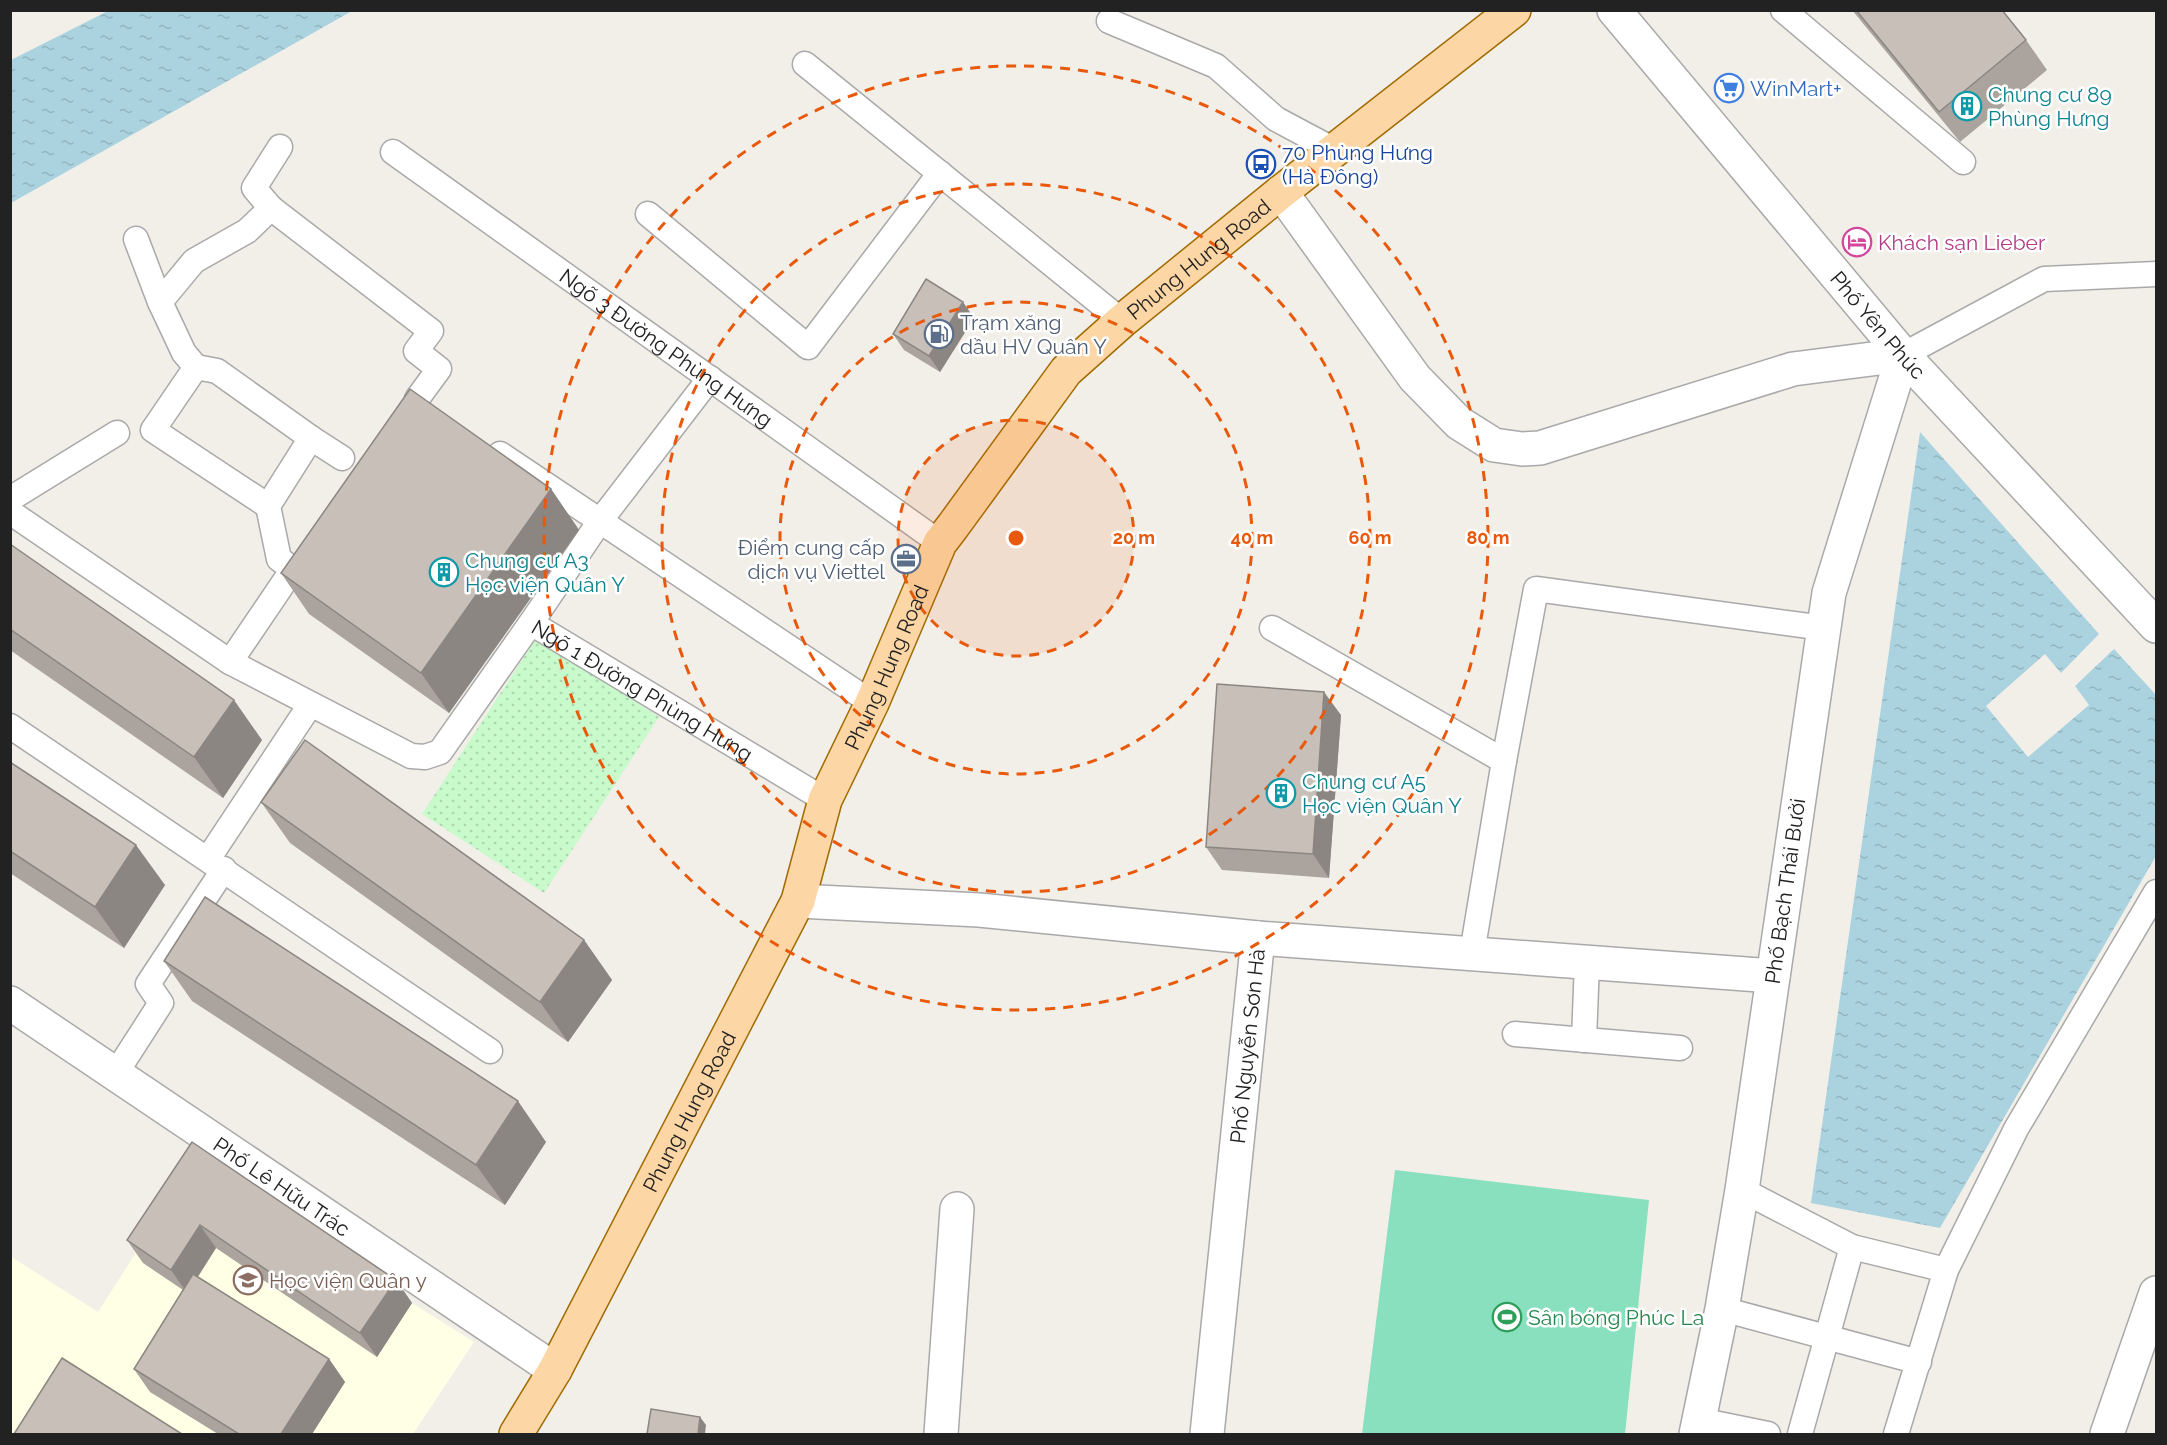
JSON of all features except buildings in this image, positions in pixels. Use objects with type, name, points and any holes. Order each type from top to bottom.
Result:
[{"type":"main road","name":"Phung Hung Road","points":[[516,1434],[555,1370],[798,901],[825,800],[872,703],[940,543],[1066,371],[1122,321],[1281,192],[1514,10]]},
{"type":"street","name":"Phố Yên Phúc","points":[[1614,10],[1903,356],[2157,626]]},
{"type":"street","points":[[1281,192],[1415,378],[1459,423],[1494,445],[1522,449],[1540,448],[1793,369],[1903,356]]},
{"type":"street","name":"Phố Bạch Thái Bưởi","points":[[1698,1427],[1722,1309],[1742,1190],[1829,593],[1903,356]]},
{"type":"street","name":"Phố Nguyễn Sơn Hà","points":[[798,901],[979,910],[1258,938],[1207,1434]]},
{"type":"street","points":[[1258,938],[1773,976]]},
{"type":"street","name":"Phố Lê Hữu Trác","points":[[10,1003],[555,1370]]},
{"type":"street","points":[[941,1434],[957,1209]]},
{"type":"street","points":[[2107,1434],[2157,1293]]},
{"type":"lane","points":[[1783,10],[1963,162]]},
{"type":"lane","points":[[1109,21],[1216,66],[1276,119],[1336,151]]},
{"type":"lane","points":[[805,64],[1122,321]]},
{"type":"lane","points":[[280,147],[254,188],[271,208],[431,331],[416,351],[439,369],[419,409]]},
{"type":"lane","name":"Ngõ 3 Đường Phùng Hưng","points":[[393,152],[940,543]]},
{"type":"lane","points":[[648,214],[808,346],[940,173]]},
{"type":"lane","points":[[160,302],[194,261],[247,231],[271,208]]},
{"type":"lane","points":[[136,239],[160,302],[184,353],[196,367],[217,371],[342,458]]},
{"type":"lane","points":[[1903,356],[2044,279],[2157,274]]},
{"type":"lane","points":[[196,367],[153,430],[268,506]]},
{"type":"lane","points":[[531,623],[600,521],[710,378]]},
{"type":"lane","points":[[10,499],[117,433]]},
{"type":"lane","points":[[230,662],[293,569],[279,559],[268,506],[311,438]]},
{"type":"lane","points":[[484,444],[872,703]]},
{"type":"lane","name":"Ngõ 1 Đường Phùng Hưng","points":[[10,512],[230,662],[411,756],[425,757],[440,752],[531,623],[825,800]]},
{"type":"lane","points":[[1472,953],[1503,761],[1536,589],[1824,628]]},
{"type":"lane","points":[[1272,628],[1503,761]]},
{"type":"lane","points":[[116,1073],[161,1003],[148,984],[310,705]]},
{"type":"lane","points":[[10,726],[490,1051]]},
{"type":"lane","points":[[1896,1434],[1946,1270],[2016,1129],[2157,892]]},
{"type":"lane","points":[[1584,1040],[1587,962]]},
{"type":"lane","points":[[1515,1034],[1680,1048]]},
{"type":"lane","points":[[1742,1190],[1852,1247],[1946,1270]]},
{"type":"lane","points":[[1800,1434],[1852,1247]]},
{"type":"lane","points":[[1722,1309],[1919,1362]]},
{"type":"lane","points":[[1698,1427],[1768,1434]]},
{"type":"shaded area","name":"Học viện Quân y","points":[[197,1157],[412,1303],[474,1342],[413,1434],[11,1434],[10,1256],[98,1312]]},
{"type":"green space","points":[[537,637],[659,717],[544,893],[422,814]]},
{"type":"green space","name":"Sân bóng Phúc La","points":[[1395,1170],[1649,1200],[1625,1434],[1362,1434]]},
{"type":"water","points":[[110,10],[352,11],[11,203],[11,60]]},
{"type":"water","points":[[1920,432],[2099,634],[2061,673],[2045,654],[1986,706],[2028,757],[2089,705],[2075,686],[2114,649],[2156,695],[2156,856],[1940,1228],[1811,1203]]},
{"type":"place","name":"WinMart+","points":[[1729,88]]},
{"type":"place","name":"Chung cư 89 Phùng Hưng","points":[[1967,106]]},
{"type":"place","name":"70 Phùng Hưng (Hà Đông)","points":[[1261,164]]},
{"type":"place","name":"Khách sạn Lieber","points":[[1857,242]]},
{"type":"place","name":"Trạm xăng dầu HV Quân Y","points":[[939,334]]},
{"type":"place","name":"Điểm cung cấp dịch vụ Viettel","points":[[906,559]]},
{"type":"place","name":"Chung cư A3 Học viện Quân Y","points":[[444,572]]},
{"type":"place","name":"Chung cư A5 Học viện Quân Y","points":[[1281,793]]},
{"type":"place","name":"Học viện Quân y","points":[[248,1280]]},
{"type":"place","name":"Sân bóng Phúc La","points":[[1507,1317]]}]
